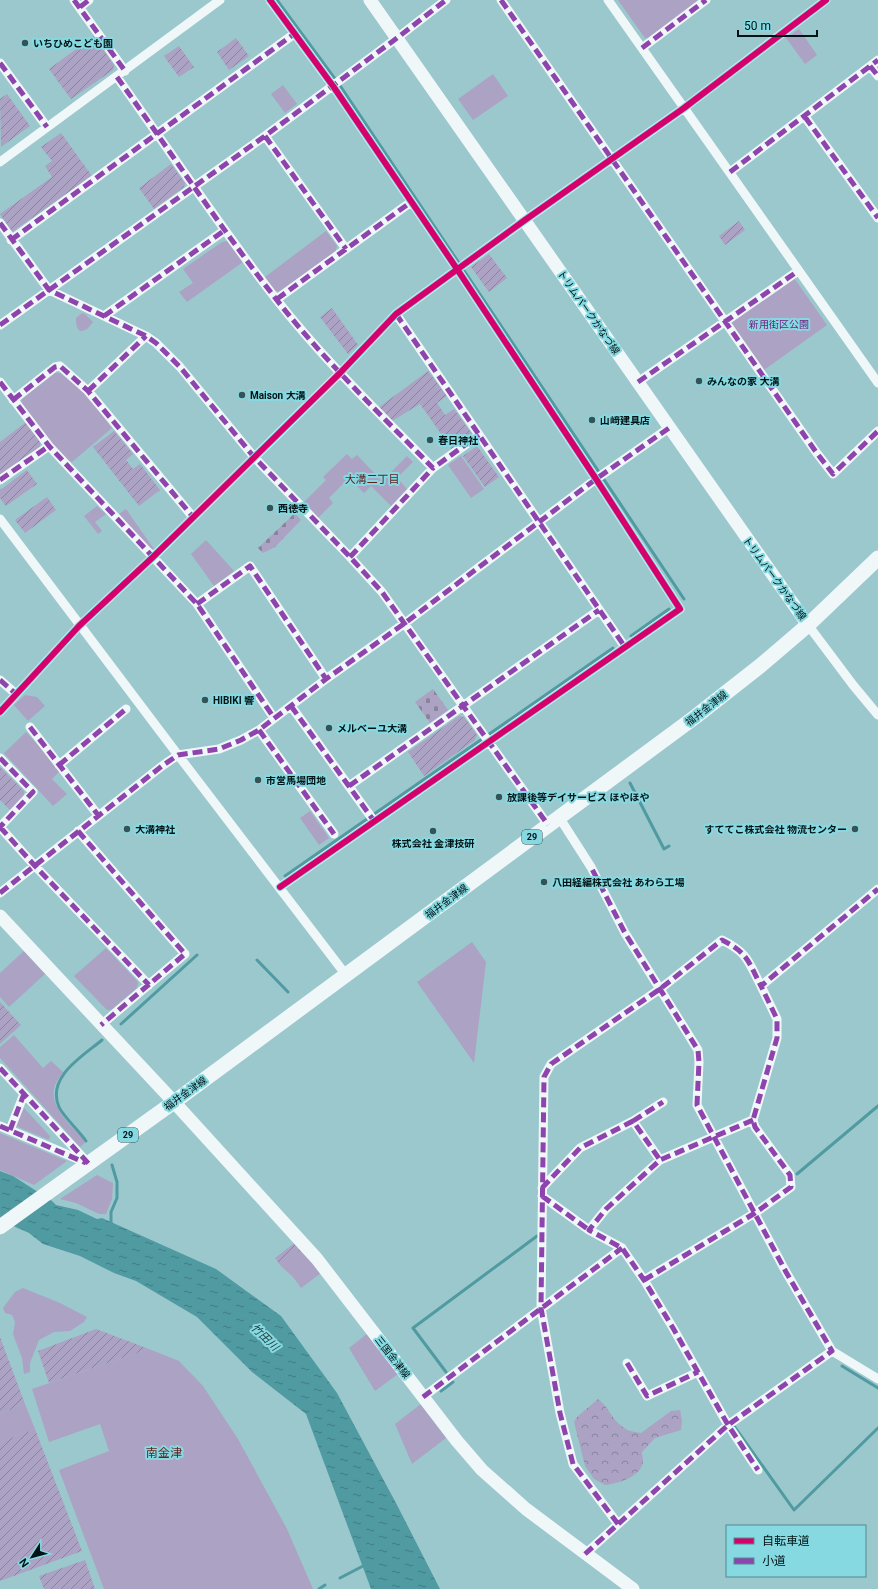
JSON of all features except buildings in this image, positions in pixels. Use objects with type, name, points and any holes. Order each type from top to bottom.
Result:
[{"type":"main road","name":"トリムパークかなづ線","points":[[370,0],[808,625]]},
{"type":"main road","name":"福井金津線","points":[[0,1227],[174,1102],[553,821],[695,718],[808,625],[878,558]]},
{"type":"main road","name":"三国金津線","points":[[0,916],[174,1102],[317,1259],[457,1441],[482,1470],[526,1509],[633,1589]]},
{"type":"street","points":[[89,0],[77,4],[157,134],[225,230],[277,299],[340,373],[433,468]]},
{"type":"street","points":[[0,162],[220,0]]},
{"type":"street","points":[[270,0],[333,86],[457,270],[596,479],[680,609],[280,887]]},
{"type":"street","points":[[0,325],[265,136],[446,0]]},
{"type":"street","points":[[501,0],[816,452],[833,474],[878,431]]},
{"type":"street","points":[[608,0],[878,384]]},
{"type":"street","points":[[642,48],[706,0]]},
{"type":"street","points":[[0,712],[79,626],[193,518],[340,373],[396,314],[525,220],[684,108],[826,0]]},
{"type":"street","points":[[11,240],[294,34]]},
{"type":"street","points":[[730,172],[878,60]]},
{"type":"street","points":[[0,63],[47,127]]},
{"type":"street","points":[[870,66],[878,76]]},
{"type":"street","points":[[805,116],[878,218]]},
{"type":"street","points":[[265,136],[346,249]]},
{"type":"street","points":[[277,299],[411,202]]},
{"type":"street","points":[[0,223],[49,290],[146,336],[156,343],[180,367],[254,457],[382,592],[489,742],[591,867],[625,933],[698,1050],[699,1062],[697,1106],[786,1272],[832,1351],[878,1379]]},
{"type":"street","points":[[104,316],[225,230]]},
{"type":"street","points":[[638,382],[798,271]]},
{"type":"street","points":[[396,314],[625,647]]},
{"type":"street","points":[[88,391],[146,336]]},
{"type":"street","points":[[13,400],[55,367],[60,366],[88,391],[193,518]]},
{"type":"street","points":[[0,382],[49,446],[197,604],[274,718]]},
{"type":"street","points":[[0,893],[98,815],[178,755],[219,749],[241,740],[259,730],[326,679],[405,624],[596,479],[670,428]]},
{"type":"street","points":[[350,557],[433,468],[479,435]]},
{"type":"street","points":[[0,480],[49,446]]},
{"type":"street","points":[[0,519],[79,626],[346,975]]},
{"type":"street","points":[[197,604],[250,566],[326,679]]},
{"type":"street","points":[[349,786],[599,610]]},
{"type":"street","points":[[808,625],[853,685],[878,715]]},
{"type":"street","points":[[0,680],[16,694]]},
{"type":"street","points":[[291,706],[374,821]]},
{"type":"street","points":[[59,765],[126,709]]},
{"type":"street","points":[[30,727],[98,815]]},
{"type":"street","points":[[259,730],[334,834]]},
{"type":"street","points":[[0,758],[33,792],[0,827],[35,866],[149,985]]},
{"type":"street","points":[[78,831],[185,954],[101,1025]]},
{"type":"street","points":[[761,986],[878,889]]},
{"type":"street","points":[[618,1524],[573,1464],[560,1413],[541,1308],[544,1077],[551,1064],[660,989],[722,940],[736,947],[746,957],[777,1019],[777,1038],[753,1120],[755,1126],[790,1174],[791,1187],[755,1213],[644,1280]]},
{"type":"street","points":[[0,1068],[86,1165]]},
{"type":"street","points":[[10,1130],[24,1094]]},
{"type":"street","points":[[542,1192],[580,1148],[633,1121],[663,1102]]},
{"type":"street","points":[[589,1230],[606,1209],[660,1160],[753,1120]]},
{"type":"street","points":[[633,1121],[660,1160]]},
{"type":"street","points":[[0,1126],[86,1165]]},
{"type":"street","points":[[542,1192],[589,1230],[622,1248],[644,1280],[728,1425],[758,1470]]},
{"type":"street","points":[[423,1397],[622,1248]]},
{"type":"street","points":[[585,1554],[728,1425],[832,1351]]},
{"type":"street","points":[[627,1363],[647,1396],[698,1372]]},
{"type":"green space","points":[[618,0],[700,0],[650,39],[645,38]]},
{"type":"green space","points":[[799,29],[817,55],[805,64],[786,38]]},
{"type":"green space","points":[[94,36],[114,65],[113,70],[71,99],[49,69]]},
{"type":"green space","points":[[236,38],[249,56],[229,70],[217,52]]},
{"type":"green space","points":[[179,46],[194,67],[179,77],[164,56]]},
{"type":"green space","points":[[493,74],[508,96],[473,120],[458,99]]},
{"type":"green space","points":[[283,85],[297,104],[285,113],[271,94]]},
{"type":"green space","points":[[7,94],[30,126],[1,147],[0,99]]},
{"type":"green space","points":[[61,133],[92,176],[12,232],[0,214],[52,177],[45,166],[52,161],[41,147]]},
{"type":"green space","points":[[171,164],[185,183],[184,187],[154,209],[139,188]]},
{"type":"green space","points":[[739,221],[745,230],[725,245],[719,236]]},
{"type":"green space","points":[[326,231],[337,246],[335,254],[283,292],[275,291],[265,277]]},
{"type":"green space","points":[[228,241],[243,262],[187,302],[179,292],[193,283],[183,269],[222,242]]},
{"type":"green space","points":[[489,254],[507,278],[489,292],[471,267]]},
{"type":"green space","name":"新用街区公園","points":[[794,278],[827,325],[764,370],[731,323]]},
{"type":"green space","points":[[332,308],[358,345],[348,354],[320,317]]},
{"type":"green space","points":[[82,313],[93,322],[89,327],[80,331],[76,323],[76,318]]},
{"type":"green space","points":[[428,371],[447,396],[437,403],[445,415],[454,409],[472,434],[470,440],[453,451],[420,404],[392,421],[378,408]]},
{"type":"green space","points":[[55,373],[60,373],[86,394],[112,428],[72,462],[64,458],[21,406],[22,399]]},
{"type":"green space","points":[[26,422],[40,441],[40,447],[0,477],[0,442]]},
{"type":"green space","points":[[114,431],[133,454],[126,460],[133,469],[140,464],[160,490],[139,506],[93,447]]},
{"type":"green space","points":[[477,446],[499,477],[485,487],[463,456]]},
{"type":"green space","points":[[347,454],[352,459],[357,455],[382,481],[407,456],[413,462],[397,478],[408,490],[391,506],[371,486],[364,493],[349,478],[329,498],[333,503],[318,518],[303,503],[326,480],[323,477]]},
{"type":"green space","points":[[461,456],[484,489],[471,498],[448,465]]},
{"type":"green space","points":[[27,470],[37,484],[6,506],[0,498],[0,490]]},
{"type":"green space","points":[[47,497],[56,510],[25,533],[15,520]]},
{"type":"green space","points":[[97,506],[106,514],[95,522],[102,531],[98,534],[84,516]]},
{"type":"green space","points":[[126,509],[154,549],[150,549],[119,514]]},
{"type":"green space","points":[[295,513],[301,520],[275,547],[263,553],[258,548]]},
{"type":"green space","points":[[206,540],[234,571],[214,586],[191,554]]},
{"type":"green space","points":[[433,689],[448,710],[430,723],[415,702]]},
{"type":"green space","points":[[25,695],[37,697],[45,706],[28,721],[14,705]]},
{"type":"green space","points":[[459,716],[464,717],[477,735],[475,740],[424,776],[408,752]]},
{"type":"green space","points":[[26,732],[61,770],[52,779],[67,794],[53,806],[4,753]]},
{"type":"green space","points":[[0,767],[24,791],[24,796],[10,810],[0,800]]},
{"type":"green space","points":[[310,811],[329,838],[319,845],[300,818]]},
{"type":"green space","points":[[472,942],[486,962],[474,1063],[417,982]]},
{"type":"green space","points":[[106,948],[138,982],[137,988],[111,1010],[107,1010],[74,976]]},
{"type":"green space","points":[[24,951],[45,974],[9,1007],[0,997],[0,973]]},
{"type":"green space","points":[[0,1002],[21,1025],[0,1044]]},
{"type":"green space","points":[[14,1035],[43,1068],[51,1061],[63,1072],[55,1085],[54,1096],[59,1111],[86,1142],[80,1147],[0,1058],[0,1047]]},
{"type":"green space","points":[[24,1108],[50,1136],[49,1140],[16,1126]]},
{"type":"green space","points":[[0,1133],[67,1161],[34,1185],[0,1170]]},
{"type":"green space","points":[[97,1175],[113,1183],[112,1199],[106,1214],[99,1214],[76,1203],[60,1199]]},
{"type":"green space","points":[[297,1241],[302,1249],[280,1265],[275,1258]]},
{"type":"green space","points":[[302,1249],[321,1273],[301,1288],[293,1277],[280,1265]]},
{"type":"green space","points":[[23,1288],[60,1303],[87,1317],[84,1322],[70,1331],[54,1332],[39,1340],[30,1363],[30,1372],[24,1374],[22,1358],[13,1334],[15,1322],[12,1315],[5,1313],[3,1308],[15,1292]]},
{"type":"green space","points":[[96,1329],[149,1349],[49,1383],[38,1351]]},
{"type":"green space","points":[[368,1333],[398,1374],[375,1391],[349,1348]]},
{"type":"green space","points":[[0,1337],[25,1404],[0,1414]]},
{"type":"green space","points":[[149,1349],[179,1361],[203,1386],[238,1439],[287,1529],[313,1589],[104,1589],[59,1470],[109,1451],[100,1424],[49,1442],[32,1389]]},
{"type":"green space","points":[[598,1399],[605,1405],[619,1424],[629,1430],[641,1433],[671,1411],[680,1410],[682,1420],[681,1430],[655,1438],[642,1452],[643,1462],[638,1472],[633,1476],[616,1483],[605,1485],[594,1479],[585,1466],[574,1422],[577,1417]]},
{"type":"green space","points":[[25,1404],[35,1429],[0,1442],[0,1414]]},
{"type":"green space","points":[[421,1404],[446,1438],[412,1464],[395,1424]]},
{"type":"green space","points":[[35,1429],[82,1551],[0,1581],[0,1442]]},
{"type":"green space","points":[[85,1560],[95,1589],[44,1589],[39,1576]]},
{"type":"water","name":"竹田川","points":[[0,1171],[13,1176],[56,1205],[78,1210],[97,1219],[102,1218],[216,1269],[281,1316],[337,1393],[440,1589],[371,1589],[306,1414],[252,1372],[197,1317],[136,1281],[114,1273],[80,1256],[43,1244],[29,1233],[0,1220]]},
{"type":"waterway","points":[[277,0],[341,87],[684,599]]},
{"type":"waterway","points":[[631,636],[669,609]]},
{"type":"waterway","points":[[285,876],[613,648]]},
{"type":"waterway","points":[[630,783],[664,849],[669,846]]},
{"type":"waterway","points":[[121,1024],[197,955]]},
{"type":"waterway","points":[[257,960],[288,992]]},
{"type":"waterway","points":[[86,1141],[64,1115],[59,1107],[56,1096],[58,1086],[68,1068],[102,1040]]},
{"type":"waterway","points":[[797,1174],[878,1106]]},
{"type":"waterway","points":[[111,1225],[111,1212],[117,1198],[117,1182],[112,1165]]},
{"type":"waterway","points":[[446,1372],[413,1328],[537,1236]]},
{"type":"waterway","points":[[842,1366],[878,1388]]},
{"type":"waterway","points":[[441,1391],[453,1382]]},
{"type":"waterway","points":[[734,1426],[794,1510],[878,1428]]},
{"type":"waterway","points":[[340,1578],[363,1566]]},
{"type":"waterway","points":[[319,1589],[325,1585]]},
{"type":"marked path","points":[[74,0],[125,71]]},
{"type":"marked path","points":[[80,7],[89,0]]},
{"type":"marked path","points":[[0,325],[265,136],[446,0]]},
{"type":"marked path","points":[[501,0],[816,452],[833,474],[878,431]]},
{"type":"marked path","points":[[642,48],[706,0]]},
{"type":"marked path","points":[[11,240],[294,34]]},
{"type":"marked path","points":[[730,172],[878,60]]},
{"type":"marked path","points":[[0,63],[47,127]]},
{"type":"marked path","points":[[870,66],[878,76]]},
{"type":"marked path","points":[[117,77],[215,217],[276,299],[332,364],[433,468],[479,435]]},
{"type":"marked path","points":[[805,117],[878,218]]},
{"type":"marked path","points":[[265,136],[346,249]]},
{"type":"marked path","points":[[277,299],[411,202]]},
{"type":"marked path","points":[[0,223],[49,290],[146,336],[156,343],[180,367],[254,457],[382,592],[548,825]]},
{"type":"marked path","points":[[104,316],[225,230]]},
{"type":"marked path","points":[[638,382],[798,271]]},
{"type":"marked path","points":[[396,314],[625,647]]},
{"type":"marked path","points":[[88,391],[146,336]]},
{"type":"marked path","points":[[13,400],[55,367],[60,366],[88,391],[193,517]]},
{"type":"marked path","points":[[0,382],[49,446],[197,604],[274,718]]},
{"type":"marked path","points":[[0,893],[178,755],[219,749],[241,740],[259,730],[326,679],[405,623],[596,479],[669,428]]},
{"type":"marked path","points":[[0,480],[49,446]]},
{"type":"marked path","points":[[350,557],[433,468]]},
{"type":"marked path","points":[[197,604],[250,566],[326,679]]},
{"type":"marked path","points":[[349,786],[599,610]]},
{"type":"marked path","points":[[0,680],[16,694]]},
{"type":"marked path","points":[[291,706],[374,821]]},
{"type":"marked path","points":[[59,765],[126,709]]},
{"type":"marked path","points":[[30,727],[98,815]]},
{"type":"marked path","points":[[259,730],[334,834]]},
{"type":"marked path","points":[[0,758],[33,792],[0,827]]},
{"type":"marked path","points":[[0,827],[35,866],[149,985]]},
{"type":"marked path","points":[[78,831],[185,954],[101,1025]]},
{"type":"marked path","points":[[585,1554],[728,1425],[832,1351],[786,1272],[697,1105],[699,1062],[698,1050],[625,933],[591,867]]},
{"type":"marked path","points":[[644,1280],[755,1213],[791,1187],[790,1175],[755,1127],[753,1120],[777,1038],[777,1019],[761,986],[878,889]]},
{"type":"marked path","points":[[618,1524],[573,1464],[560,1413],[541,1308],[544,1077],[551,1064],[660,989],[722,940],[737,949],[746,958],[761,986]]},
{"type":"marked path","points":[[0,1068],[89,1164]]},
{"type":"marked path","points":[[10,1130],[24,1094]]},
{"type":"marked path","points":[[633,1121],[663,1102]]},
{"type":"marked path","points":[[753,1120],[660,1160],[606,1209],[589,1230],[622,1248],[644,1280],[673,1328],[728,1425],[758,1470]]},
{"type":"marked path","points":[[542,1188],[580,1148],[633,1121],[660,1160]]},
{"type":"marked path","points":[[0,1126],[86,1163]]},
{"type":"marked path","points":[[542,1196],[589,1230]]},
{"type":"marked path","points":[[423,1397],[622,1248]]},
{"type":"marked path","points":[[627,1363],[647,1396],[698,1372]]},
{"type":"cycle path","points":[[270,0],[333,86],[457,269],[680,609],[280,887]]},
{"type":"cycle path","points":[[0,712],[79,626],[153,557],[340,373],[396,314],[525,220],[684,108],[826,0]]},
{"type":"place","name":"いちひめこども園","points":[[25,43]]},
{"type":"place","name":"みんなの家 大溝","points":[[699,381]]},
{"type":"place","name":"Maison 大溝","points":[[242,395]]},
{"type":"place","name":"山﨑建具店","points":[[592,420]]},
{"type":"place","name":"春日神社","points":[[430,440]]},
{"type":"place","name":"西徳寺","points":[[270,508]]},
{"type":"place","name":"HIBIKI 響","points":[[205,700]]},
{"type":"place","name":"メルベーユ大溝","points":[[329,728]]},
{"type":"place","name":"市営馬場団地","points":[[258,780]]},
{"type":"place","name":"放課後等デイサービス ほやほや","points":[[499,797]]},
{"type":"place","name":"大溝神社","points":[[127,829]]},
{"type":"place","name":"すててこ株式会社 物流センター","points":[[855,829]]},
{"type":"place","name":"株式会社 金津技研","points":[[433,831]]},
{"type":"place","name":"八田経編株式会社 あわら工場","points":[[544,882]]},
{"type":"district","name":"大溝二丁目","points":[[372,479]]},
{"type":"district","name":"南金津","points":[[164,1453]]}]
